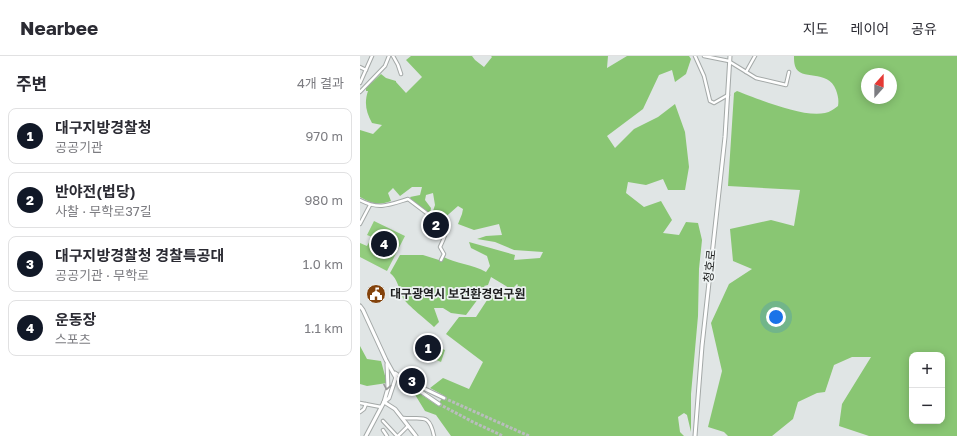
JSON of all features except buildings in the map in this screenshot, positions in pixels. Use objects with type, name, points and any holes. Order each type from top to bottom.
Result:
[{"type":"main road","name":"청호로","points":[[695,436],[702,346],[725,137],[730,56]]},
{"type":"main road","points":[[360,306],[370,323],[392,371],[396,376],[440,404]]},
{"type":"main road","points":[[366,436],[382,407],[388,388],[387,361]]},
{"type":"main road","points":[[396,376],[444,398]]},
{"type":"main road","points":[[384,402],[389,398],[396,376]]},
{"type":"main road","points":[[384,402],[395,408],[416,436]]},
{"type":"street","points":[[360,83],[372,56]]},
{"type":"street","points":[[360,92],[379,74],[391,56],[398,65],[401,74]]},
{"type":"street","points":[[695,56],[704,76],[710,101],[714,103],[728,95]]},
{"type":"street","points":[[704,56],[729,61],[756,78],[786,85],[789,72]]},
{"type":"street","points":[[746,72],[755,56]]},
{"type":"street","points":[[360,67],[366,70]]},
{"type":"street","points":[[360,200],[370,205],[383,207],[408,199],[442,224],[446,231],[440,247],[444,254],[441,260]]},
{"type":"street","points":[[360,224],[370,205]]},
{"type":"street","points":[[360,402],[382,407]]},
{"type":"street","points":[[360,412],[364,410],[366,404]]},
{"type":"street","points":[[403,418],[426,419],[430,423],[434,436]]},
{"type":"street","points":[[383,421],[398,436],[408,426]]},
{"type":"street","points":[[383,430],[387,436]]},
{"type":"green space","points":[[411,56],[472,56],[484,67],[492,57],[491,56],[608,56],[607,68],[627,56],[689,56],[691,59],[686,74],[675,82],[672,70],[659,75],[643,109],[607,136],[615,148],[634,129],[658,117],[675,104],[685,132],[689,167],[685,190],[668,190],[663,179],[646,185],[628,182],[626,193],[644,207],[661,201],[672,220],[663,233],[679,235],[686,222],[698,223],[702,240],[699,269],[698,316],[691,394],[691,432],[687,415],[684,413],[678,417],[680,432],[684,436],[451,436],[436,415],[425,411],[414,393],[416,391],[438,406],[443,395],[430,388],[443,378],[469,389],[483,362],[446,334],[459,317],[476,317],[493,291],[510,298],[521,297],[521,295],[515,291],[518,285],[517,284],[511,290],[491,277],[488,285],[484,286],[487,291],[478,299],[466,315],[451,313],[443,308],[434,308],[439,322],[434,327],[405,301],[397,281],[390,273],[400,255],[423,255],[439,260],[442,256],[486,272],[490,266],[487,256],[471,248],[469,242],[515,255],[514,260],[540,258],[543,252],[514,250],[495,242],[477,239],[486,236],[502,235],[499,224],[474,230],[458,224],[463,209],[458,206],[441,221],[432,214],[435,205],[433,193],[426,195],[425,200],[431,208],[430,214],[413,202],[410,197],[420,195],[422,187],[412,187],[400,196],[393,188],[388,193],[391,201],[378,204],[372,203],[360,197],[360,130],[373,134],[382,125],[372,123],[370,119],[366,107],[368,91],[366,91],[366,88],[381,74],[386,78],[396,81],[406,93],[422,77],[406,60]]},
{"type":"green space","points":[[794,56],[957,56],[957,436],[869,436],[839,426],[842,404],[871,357],[852,357],[834,365],[825,392],[817,393],[798,402],[793,419],[772,436],[728,436],[724,432],[708,427],[722,371],[711,323],[729,284],[752,269],[733,261],[730,229],[771,220],[794,226],[800,190],[728,186],[734,93],[737,91],[768,103],[805,113],[825,113],[838,106],[836,90],[832,83],[827,79],[798,71],[794,62]]},
{"type":"green space","points":[[374,221],[405,236],[387,271],[360,257],[360,243],[367,246],[372,237],[367,235]]},
{"type":"green space","points":[[428,345],[445,350],[441,362],[425,355]]},
{"type":"green space","points":[[360,346],[367,359],[381,361],[387,383],[367,386],[360,384]]},
{"type":"tunnel","points":[[444,398],[529,436]]},
{"type":"tunnel","points":[[439,404],[503,436]]},
{"type":"place","name":"반야전(법당)","points":[[436,225]]},
{"type":"place","name":"운동장","points":[[384,244]]},
{"type":"place","name":"대구광역시 보건환경연구원","points":[[376,294]]},
{"type":"place","name":"대구지방경찰청","points":[[428,348]]},
{"type":"place","name":"대구지방경찰청 경찰특공대","points":[[412,381]]}]
